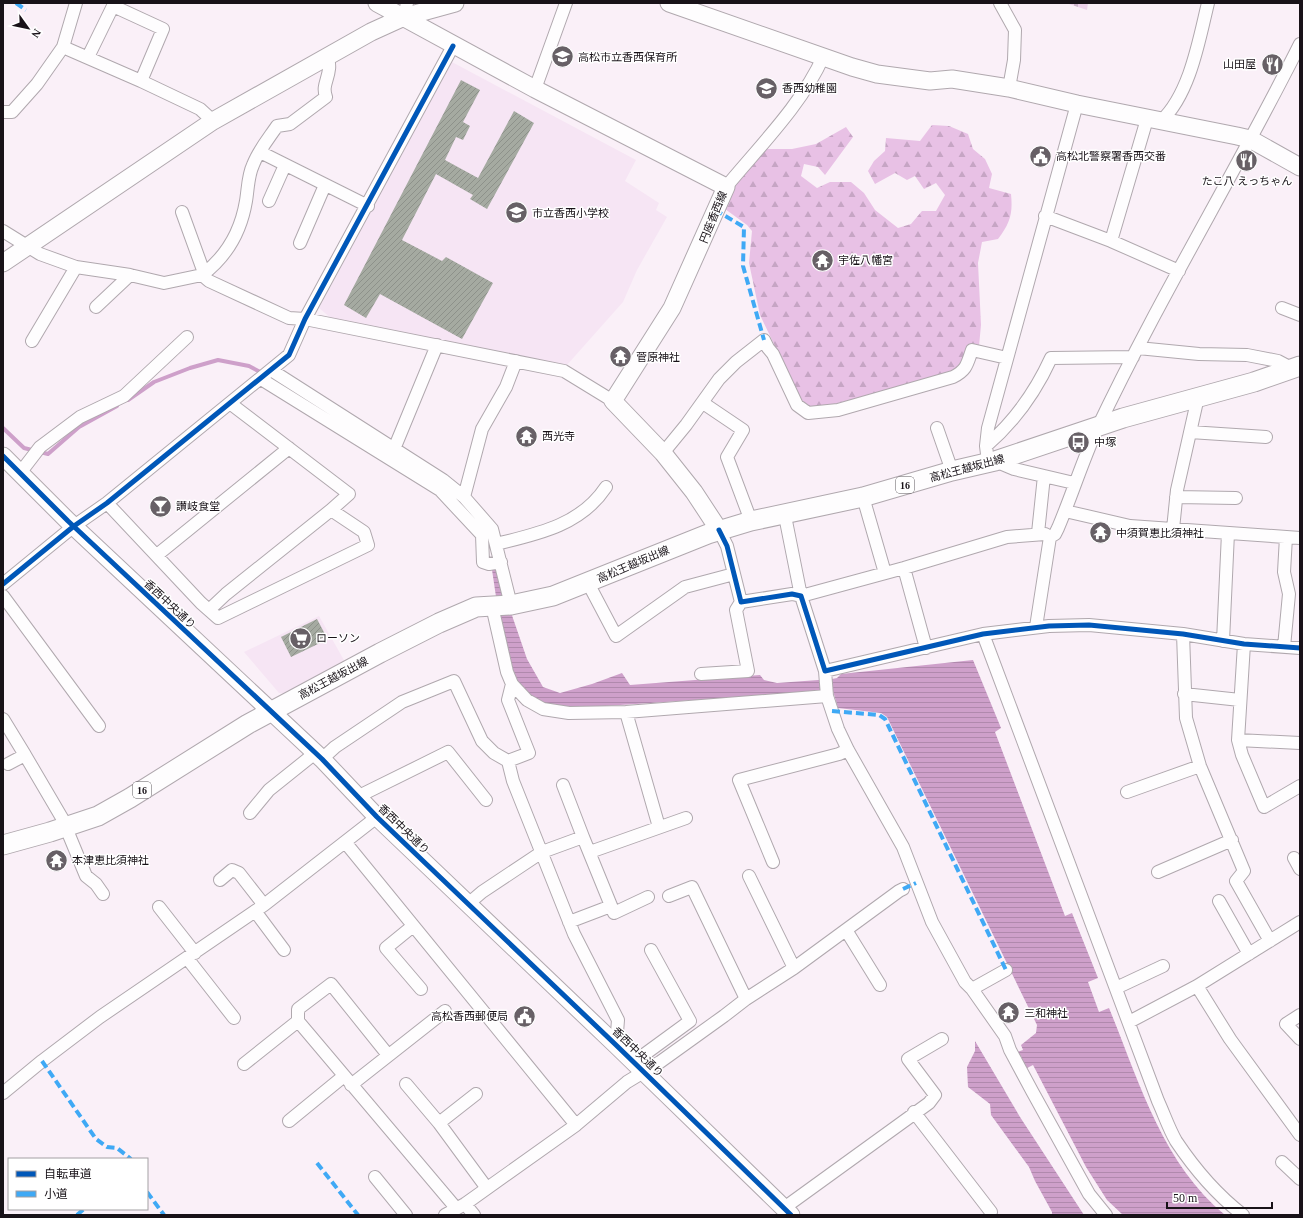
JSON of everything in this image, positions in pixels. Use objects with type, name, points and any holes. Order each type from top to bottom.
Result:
[{"type":"main road","name":"高松王越坂出線","points":[[3,845],[66,827],[104,813],[248,724],[271,713],[332,678],[439,623],[476,607],[512,604],[554,596],[638,561],[719,530],[863,497],[952,471],[990,456],[1098,428],[1124,418],[1298,369]]},
{"type":"street","points":[[3,112],[12,112],[37,84],[63,48],[76,3]]},
{"type":"street","name":"円座香西線","points":[[377,3],[406,10],[453,46],[726,187],[672,308],[613,401]]},
{"type":"street","points":[[3,263],[213,121],[371,32],[406,10],[455,3]]},
{"type":"street","points":[[535,89],[566,3]]},
{"type":"street","points":[[669,3],[823,57],[877,74],[930,81],[952,79],[1009,88],[1077,104],[1250,139],[1300,167]]},
{"type":"street","points":[[1000,3],[1015,30],[1014,60],[1009,88]]},
{"type":"street","points":[[1111,241],[1154,120],[1168,114],[1181,94],[1196,50],[1208,3]]},
{"type":"street","points":[[88,57],[113,6],[163,29],[140,81]]},
{"type":"street","points":[[1036,627],[1050,537],[1055,534],[1066,511],[1074,483],[1098,428],[1136,352],[1300,44]]},
{"type":"street","points":[[3,584],[74,526],[107,503],[289,356],[305,319],[368,206],[453,46]]},
{"type":"street","points":[[63,48],[88,57],[200,109],[213,121]]},
{"type":"street","points":[[3,231],[18,238],[27,248],[63,264],[76,267],[130,274],[164,283],[202,275],[216,265],[226,252],[235,234],[246,204],[253,165],[277,126],[290,124],[326,97],[324,91],[325,81],[330,69],[328,56]]},
{"type":"street","points":[[726,187],[792,106],[815,75],[823,57]]},
{"type":"street","points":[[990,456],[988,428],[1077,104]]},
{"type":"street","points":[[260,152],[368,206]]},
{"type":"street","points":[[269,201],[285,165]]},
{"type":"street","points":[[300,243],[325,185]]},
{"type":"street","points":[[182,212],[203,270],[202,275]]},
{"type":"street","points":[[1045,216],[1111,241],[1179,271]]},
{"type":"street","points":[[32,341],[76,267]]},
{"type":"street","points":[[96,308],[130,274]]},
{"type":"street","points":[[202,275],[209,282],[289,318],[305,319],[564,371],[613,401],[663,453],[694,492],[719,530],[727,546],[741,602],[736,610],[748,671],[701,674]]},
{"type":"street","points":[[1282,308],[1300,315]]},
{"type":"street","points":[[20,473],[37,452],[80,417],[124,396],[187,336]]},
{"type":"street","points":[[663,453],[703,403],[719,379],[736,362],[764,340],[773,354],[796,405],[808,413],[838,410],[953,377],[962,372],[972,350],[1007,358]]},
{"type":"street","points":[[393,454],[437,345]]},
{"type":"street","points":[[990,456],[1000,434],[1022,409],[1039,385],[1051,358],[1136,352],[1247,355],[1278,361],[1298,369]]},
{"type":"street","points":[[464,497],[482,429],[506,387],[516,361]]},
{"type":"street","points":[[271,370],[393,454],[440,490],[484,529],[492,529],[496,544],[495,563],[512,604]]},
{"type":"street","points":[[261,379],[442,480],[464,497],[484,529],[483,562],[495,563]]},
{"type":"street","points":[[1173,529],[1176,497],[1198,398]]},
{"type":"street","points":[[703,403],[743,430],[727,456],[751,522]]},
{"type":"street","points":[[209,610],[226,594],[332,510],[349,494],[231,404]]},
{"type":"street","points":[[937,428],[952,471]]},
{"type":"street","points":[[1190,432],[1266,436]]},
{"type":"street","points":[[157,555],[289,448]]},
{"type":"street","name":"香西中央通り","points":[[3,456],[74,526],[318,757],[377,817],[616,1044],[787,1212]]},
{"type":"street","points":[[990,456],[1014,469],[1074,483]]},
{"type":"street","points":[[1038,534],[1044,476]]},
{"type":"street","points":[[496,544],[543,533],[558,526],[590,507],[606,487]]},
{"type":"street","points":[[863,497],[885,573]]},
{"type":"street","points":[[1176,497],[1236,498]]},
{"type":"street","points":[[107,503],[218,618],[368,545],[364,532],[332,510]]},
{"type":"street","points":[[1066,511],[1130,526],[1300,538]]},
{"type":"street","points":[[784,516],[801,596],[825,674],[827,694],[838,728],[848,750],[903,847],[932,922],[965,982],[972,989],[1005,1036],[1010,1050],[1089,1194],[1106,1215]]},
{"type":"street","points":[[1222,641],[1228,533]]},
{"type":"street","points":[[741,602],[792,594],[801,596],[904,568],[1007,537],[1045,534],[1050,537]]},
{"type":"street","points":[[1284,647],[1289,594],[1284,572],[1286,537]]},
{"type":"street","points":[[904,568],[926,648]]},
{"type":"street","points":[[588,583],[616,636],[685,587],[734,574]]},
{"type":"street","points":[[3,596],[99,726]]},
{"type":"street","points":[[492,606],[507,672],[512,684],[527,700],[544,710],[569,713],[626,712],[827,694]]},
{"type":"street","points":[[825,674],[983,634],[1036,627],[1088,625],[1183,634],[1244,644],[1300,648]]},
{"type":"street","points":[[983,634],[1158,1101],[1176,1140],[1219,1193],[1243,1215]]},
{"type":"street","points":[[1183,634],[1186,718],[1200,766],[1244,871],[1236,881],[1270,941]]},
{"type":"street","points":[[1244,644],[1238,740],[1242,755],[1264,807],[1300,786]]},
{"type":"street","points":[[250,813],[269,790],[402,702],[454,681],[482,741],[494,753],[508,761],[513,781],[569,922],[618,1020],[616,1044]]},
{"type":"street","points":[[508,761],[529,752],[508,700],[512,684]]},
{"type":"street","points":[[1184,694],[1240,700]]},
{"type":"street","points":[[626,712],[659,827]]},
{"type":"street","points":[[3,719],[66,827],[86,876],[96,884],[103,894]]},
{"type":"street","points":[[1238,740],[1300,743]]},
{"type":"street","points":[[773,862],[740,780],[839,754],[848,750]]},
{"type":"street","points":[[357,797],[448,752],[486,800]]},
{"type":"street","points":[[8,764],[25,755]]},
{"type":"street","points":[[1127,792],[1200,766]]},
{"type":"street","points":[[564,785],[583,837],[614,913],[648,897]]},
{"type":"street","points":[[3,1093],[100,1017],[259,908],[377,817]]},
{"type":"street","points":[[590,852],[686,818]]},
{"type":"street","points":[[468,904],[482,892],[542,852],[583,837]]},
{"type":"street","points":[[1158,872],[1232,840]]},
{"type":"street","points":[[345,842],[576,1125]]},
{"type":"street","points":[[1294,858],[1300,869]]},
{"type":"street","points":[[220,880],[232,870],[239,873],[284,950]]},
{"type":"street","points":[[748,876],[794,968]]},
{"type":"street","points":[[669,896],[692,887],[746,999]]},
{"type":"street","points":[[639,1067],[724,1016],[746,999],[794,968],[904,889]]},
{"type":"street","points":[[1219,901],[1250,954]]},
{"type":"street","points":[[569,922],[611,906]]},
{"type":"street","points":[[159,907],[234,1018]]},
{"type":"street","points":[[1129,1022],[1197,986],[1300,922]]},
{"type":"street","points":[[413,926],[386,948],[421,989]]},
{"type":"street","points":[[846,930],[880,985]]},
{"type":"street","points":[[445,1215],[576,1125],[627,1082],[639,1067],[690,1021],[651,950]]},
{"type":"street","points":[[1116,988],[1163,966]]},
{"type":"street","points":[[972,989],[1006,970]]},
{"type":"street","points":[[388,1055],[330,984],[298,1009],[298,1021],[348,1080],[460,1206],[474,1215]]},
{"type":"street","points":[[1197,986],[1230,1039],[1300,1135]]},
{"type":"street","points":[[289,1121],[348,1080],[388,1055],[445,1012]]},
{"type":"street","points":[[1300,1015],[1286,1024],[1300,1038]]},
{"type":"street","points":[[244,1064],[298,1021]]},
{"type":"street","points":[[787,1212],[914,1112],[929,1103],[935,1094],[908,1059],[942,1039]]},
{"type":"street","points":[[406,1084],[439,1123],[486,1187]]},
{"type":"street","points":[[439,1123],[476,1094]]},
{"type":"street","points":[[914,1112],[991,1212]]},
{"type":"street","points":[[1282,1162],[1300,1179]]},
{"type":"street","points":[[375,1177],[406,1215]]},
{"type":"shaded area","name":"市立香西小学校","points":[[452,62],[636,160],[625,181],[659,203],[656,210],[667,217],[637,270],[623,302],[567,365],[332,319],[319,308]]},
{"type":"shaded area","points":[[496,569],[527,659],[543,687],[560,693],[592,684],[622,673],[630,685],[760,675],[764,680],[777,683],[832,679],[837,678],[841,674],[973,660],[1001,728],[995,732],[1065,916],[1072,913],[1098,978],[1088,982],[1099,1012],[1109,1008],[1142,1092],[1169,1146],[1185,1171],[1203,1194],[1225,1215],[1123,1215],[1107,1200],[1086,1167],[1033,1065],[1025,1069],[1021,1056],[1018,1056],[1017,1052],[1023,1050],[1021,1045],[1036,1033],[1037,1025],[887,717],[881,713],[838,708],[833,691],[575,708],[550,705],[541,702],[524,691],[513,675],[505,647],[492,570]]},
{"type":"shaded area","points":[[319,616],[345,662],[286,694],[279,693],[244,652]]},
{"type":"shaded area","points":[[975,1041],[1020,1117],[1084,1215],[1052,1215],[1052,1212],[1029,1167],[991,1115],[990,1104],[968,1087],[967,1067],[975,1051]]},
{"type":"green space","points":[[1066,3],[1088,3],[1087,10]]},
{"type":"green space","points":[[932,125],[949,126],[968,134],[973,149],[985,159],[992,174],[989,188],[1011,194],[1011,213],[1005,228],[998,239],[982,242],[978,263],[981,325],[979,346],[960,367],[945,375],[812,410],[800,398],[760,315],[749,263],[752,231],[747,225],[725,209],[737,183],[766,149],[792,149],[816,144],[846,127],[853,137],[825,175],[818,167],[804,164],[801,176],[817,188],[830,182],[851,182],[864,193],[875,210],[898,228],[911,224],[922,211],[936,211],[945,195],[936,183],[924,189],[915,176],[907,180],[895,173],[875,184],[868,171],[874,161],[885,151],[886,138],[920,141]]},
{"type":"building","points":[[461,80],[480,90],[463,122],[470,126],[463,140],[456,137],[445,160],[478,178],[514,111],[534,123],[487,209],[470,199],[473,195],[436,174],[402,240],[442,261],[446,257],[493,283],[462,339],[380,294],[366,318],[344,305]]},
{"type":"building","name":"ローソン","points":[[317,619],[326,636],[318,640],[320,643],[291,657],[281,637]]},
{"type":"waterway","points":[[128,400],[154,382],[190,368],[218,360],[249,366],[281,383]]},
{"type":"waterway","points":[[3,428],[24,448],[48,454],[79,427],[117,406]]},
{"type":"waterway","points":[[454,496],[478,522]]},
{"type":"marked path","points":[[16,3],[26,10]]},
{"type":"marked path","points":[[715,210],[744,227],[743,266],[764,340]]},
{"type":"marked path","points":[[832,711],[879,715],[885,719],[1006,970]]},
{"type":"marked path","points":[[903,889],[916,883]]},
{"type":"marked path","points":[[42,1061],[96,1139],[107,1147],[117,1148],[130,1158]]},
{"type":"marked path","points":[[317,1163],[358,1215]]},
{"type":"marked path","points":[[148,1193],[164,1215]]},
{"type":"marked path","points":[[77,1215],[83,1210]]},
{"type":"cycle path","points":[[3,584],[74,526],[107,503],[289,355],[305,319],[453,46]]},
{"type":"cycle path","points":[[3,456],[68,521],[322,759],[377,817],[616,1045],[791,1215]]},
{"type":"cycle path","points":[[719,530],[727,546],[741,602],[792,594],[801,596],[825,671],[983,634],[1049,626],[1089,625],[1183,634],[1244,644],[1300,648]]},
{"type":"place","name":"高松市立香西保育所","points":[[562,57]]},
{"type":"place","name":"山田屋","points":[[1272,64]]},
{"type":"place","name":"香西幼稚園","points":[[767,88]]},
{"type":"place","name":"高松北警察署香西交番","points":[[1040,156]]},
{"type":"place","name":"たこ八 えっちゃん","points":[[1247,161]]},
{"type":"place","name":"市立香西小学校","points":[[516,213]]},
{"type":"place","name":"宇佐八幡宮","points":[[823,260]]},
{"type":"place","name":"菅原神社","points":[[621,357]]},
{"type":"place","name":"西光寺","points":[[527,436]]},
{"type":"place","name":"中塚","points":[[1078,442]]},
{"type":"place","name":"讃岐食堂","points":[[160,506]]},
{"type":"place","name":"中須賀恵比須神社","points":[[1100,533]]},
{"type":"place","name":"ローソン","points":[[301,638]]},
{"type":"place","name":"本津恵比須神社","points":[[56,860]]},
{"type":"place","name":"三和神社","points":[[1009,1013]]},
{"type":"place","name":"高松香西郵便局","points":[[524,1016]]}]
